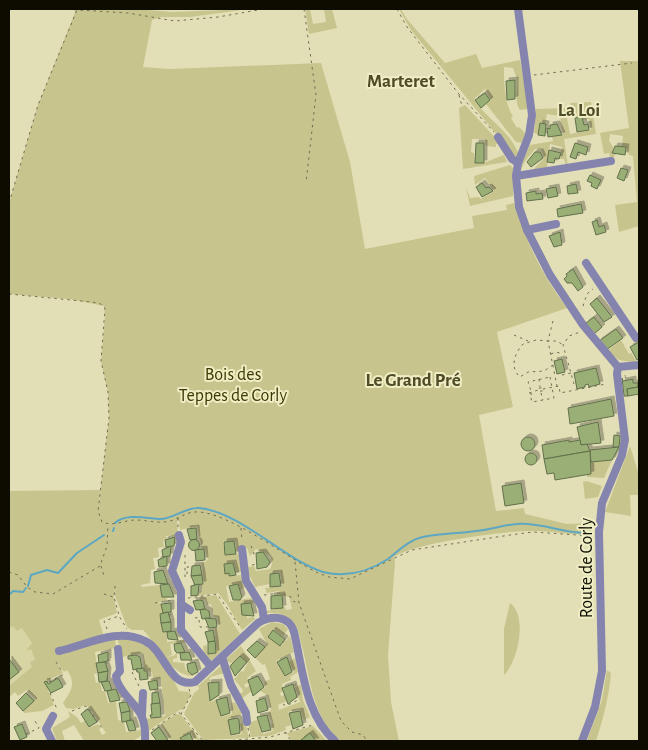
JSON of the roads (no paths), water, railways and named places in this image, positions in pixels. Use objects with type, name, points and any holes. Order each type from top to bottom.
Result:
[{"type":"street","points":[[518,9],[532,112],[531,127],[518,163],[516,198],[527,230],[558,288],[591,336],[618,367],[639,365]]},
{"type":"street","points":[[498,137],[512,159],[518,163]]},
{"type":"street","points":[[516,176],[611,161]]},
{"type":"street","points":[[527,230],[556,224]]},
{"type":"street","points":[[586,263],[636,338],[639,337]]},
{"type":"street","name":"Route de Corly","points":[[582,741],[595,707],[602,671],[599,532],[601,512],[607,488],[622,455],[625,440],[617,374],[618,367]]},
{"type":"street","points":[[179,535],[181,542],[172,571],[181,591],[180,620],[183,634],[211,667]]},
{"type":"street","points":[[242,549],[246,581],[262,607],[264,619]]},
{"type":"street","points":[[181,602],[190,610]]},
{"type":"street","points":[[59,652],[112,636],[138,638],[153,645],[180,681],[187,684],[195,682],[264,619],[282,618],[293,627],[310,706],[319,723],[335,741]]},
{"type":"street","points":[[118,649],[120,671],[116,676],[117,680],[137,706],[142,716]]},
{"type":"street","points":[[222,657],[231,685],[246,714],[246,722]]},
{"type":"street","points":[[143,693],[142,716],[145,738]]},
{"type":"street","points":[[52,741],[46,729],[55,712]]},
{"type":"waterway","points":[[115,523],[130,517],[164,519],[194,508],[215,511],[246,527],[308,566],[332,574],[357,573],[373,567],[388,559],[410,542],[426,536],[517,524],[589,533]]},
{"type":"waterway","points":[[28,586],[31,575],[47,570],[58,573],[77,553],[104,535]]},
{"type":"waterway","points":[[9,595],[13,591],[23,592],[26,588]]},
{"type":"district","name":"Marteret","points":[[401,81]]},
{"type":"district","name":"La Loi","points":[[579,110]]},
{"type":"district","name":"Le Grand Pré","points":[[413,380]]},
{"type":"park label","name":"Bois des Teppes de Corly","points":[[233,385]]}]
